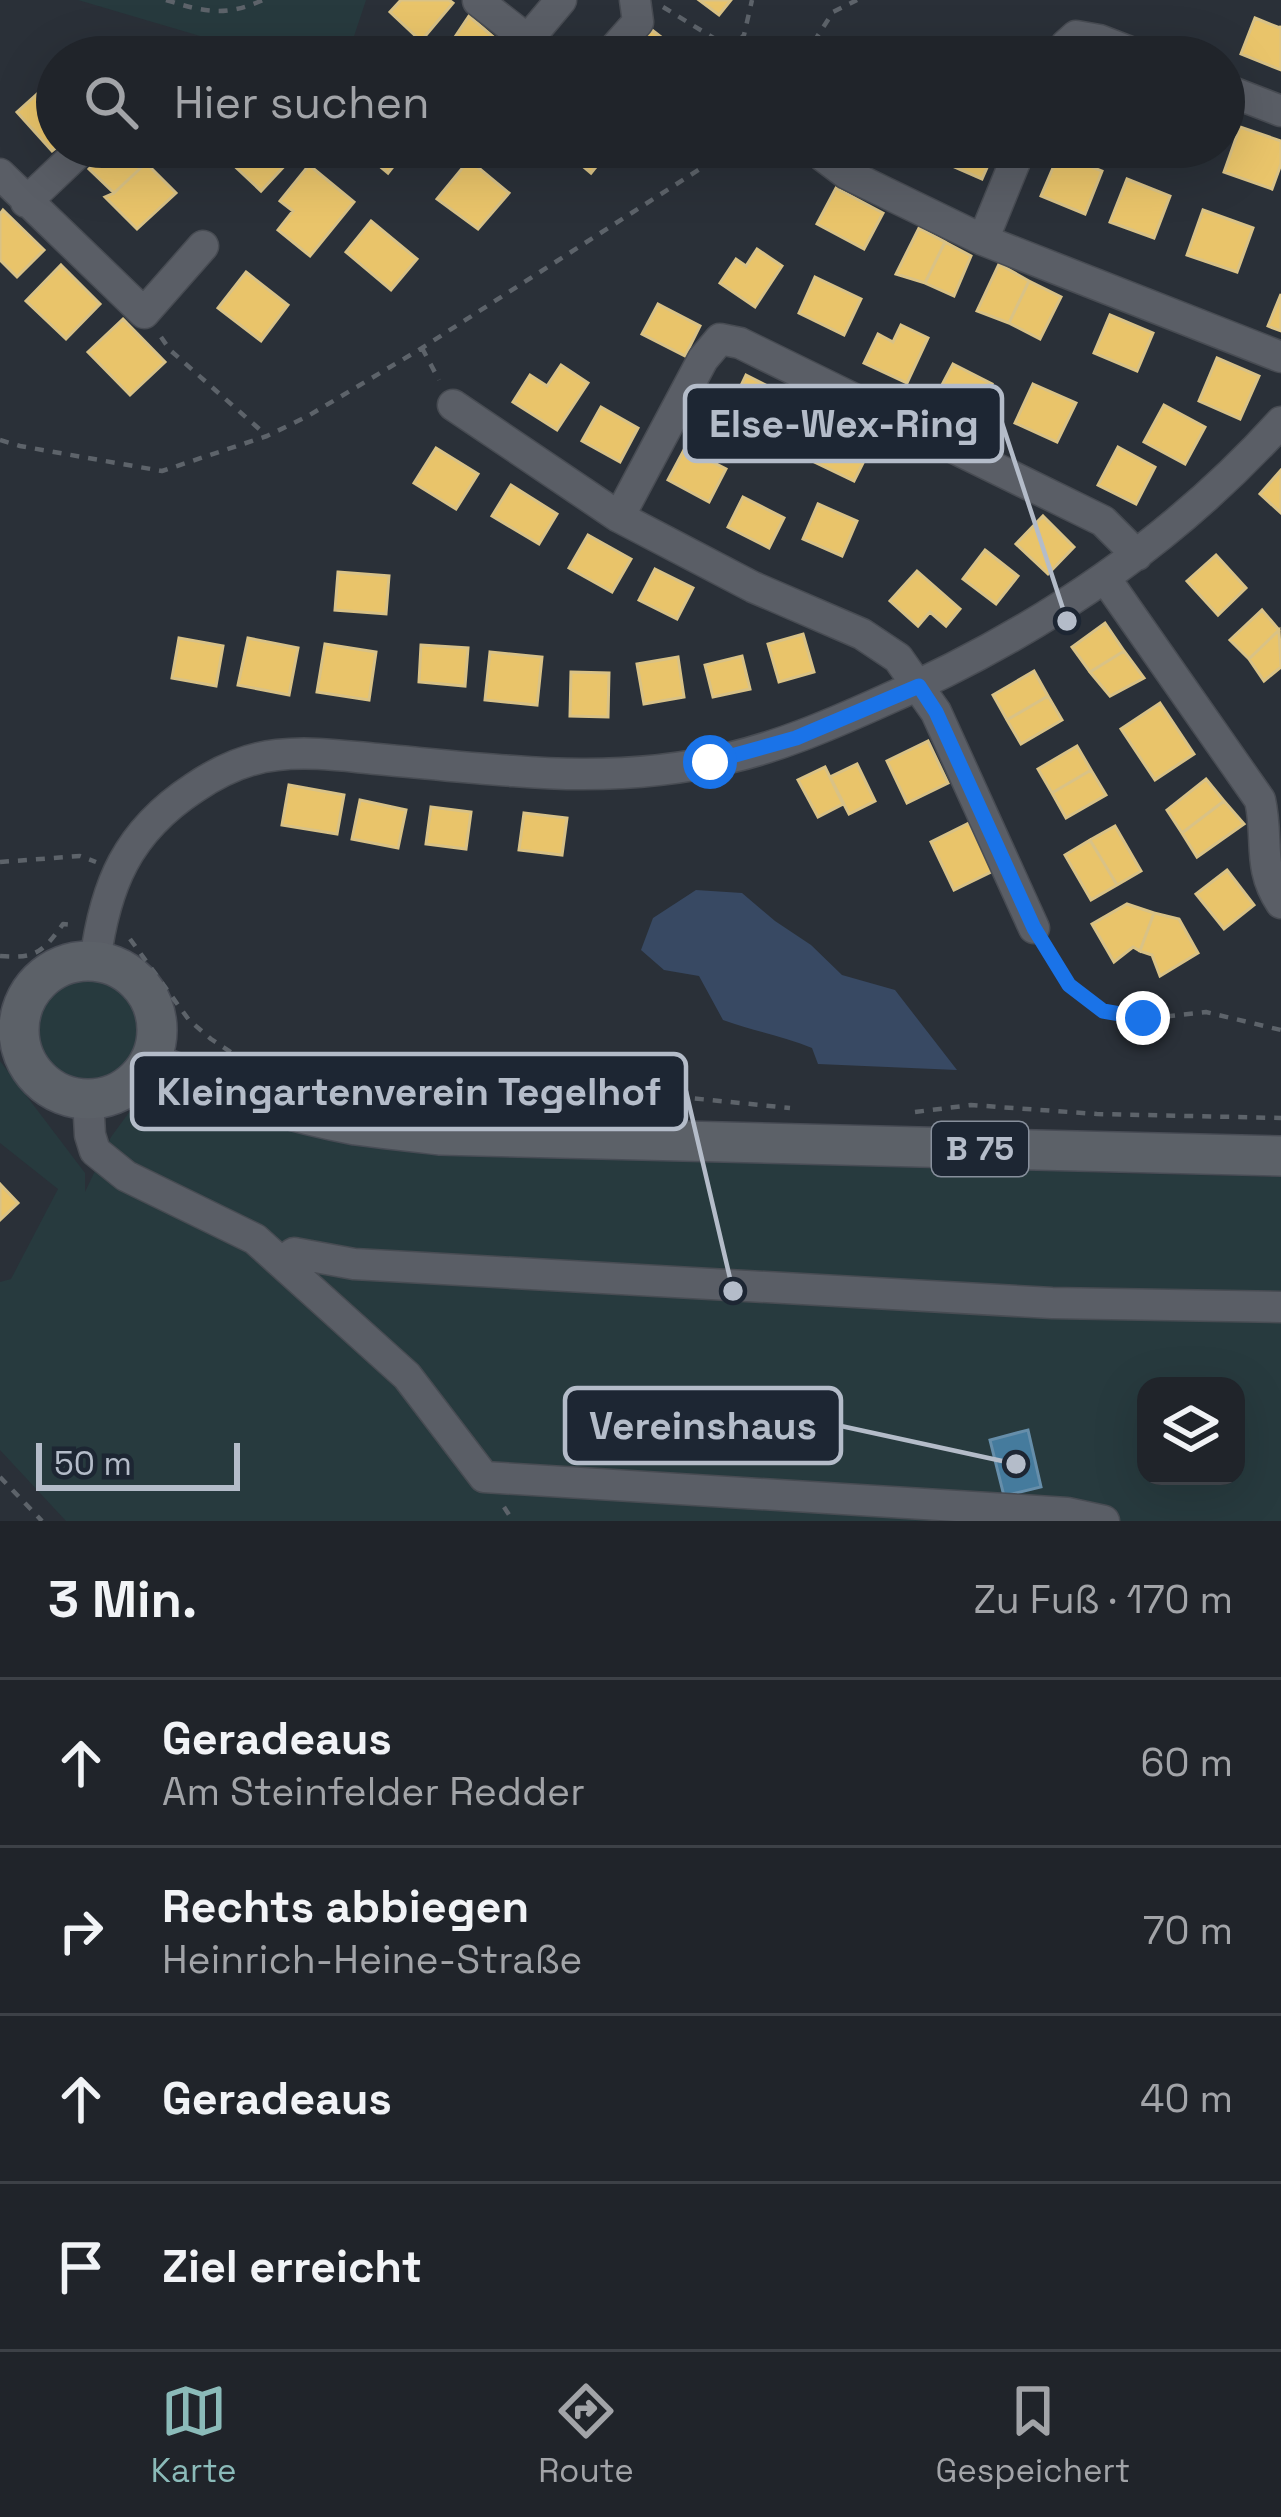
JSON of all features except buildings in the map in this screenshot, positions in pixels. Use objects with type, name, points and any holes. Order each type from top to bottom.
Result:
[{"type":"main road","points":[[98,946],[148,998],[157,1024],[156,1041],[136,1079],[122,1090],[88,1099],[52,1089],[31,1070],[11,1009],[47,975],[76,963],[98,946]]},
{"type":"main road","name":"B 75","points":[[149,1062],[268,1104],[355,1124],[440,1135],[1281,1156]]},
{"type":"street","points":[[539,36],[561,0]]},
{"type":"street","points":[[478,1],[514,36]]},
{"type":"street","points":[[626,36],[646,3]]},
{"type":"street","points":[[1245,97],[1281,111]]},
{"type":"street","points":[[26,202],[62,168]]},
{"type":"street","points":[[839,168],[983,239],[1281,358]]},
{"type":"street","points":[[983,239],[1013,168]]},
{"type":"street","points":[[0,174],[144,313],[203,245]]},
{"type":"street","points":[[619,518],[703,359],[720,339],[740,343],[1103,520],[1137,555]]},
{"type":"street","points":[[453,405],[619,518],[753,587],[862,634],[898,658],[936,712],[1034,928]]},
{"type":"street","points":[[98,946],[118,870],[138,836],[173,802],[216,774],[261,757],[319,754],[533,772],[646,772],[767,748],[919,686],[1042,619],[1137,555],[1279,427]]},
{"type":"street","points":[[1105,578],[1270,790],[1264,863],[1268,884],[1281,903]]},
{"type":"street","points":[[88,1099],[95,1151],[126,1177],[254,1240],[281,1262],[407,1376],[484,1477],[1044,1511],[1104,1521]]},
{"type":"street","points":[[281,1262],[294,1253],[354,1264],[1052,1303],[1281,1307]]},
{"type":"path","points":[[166,0],[198,10],[238,11],[263,0]]},
{"type":"path","points":[[743,36],[752,0]]},
{"type":"path","points":[[829,0],[833,12]]},
{"type":"path","points":[[818,36],[833,12],[857,0]]},
{"type":"path","points":[[646,3],[671,10],[711,36]]},
{"type":"path","points":[[0,440],[162,471],[267,436],[422,348],[701,168]]},
{"type":"path","points":[[144,313],[170,350],[267,436]]},
{"type":"path","points":[[422,348],[435,372]]},
{"type":"path","points":[[0,862],[80,856],[118,870]]},
{"type":"path","points":[[0,958],[34,955],[63,924],[98,946],[127,933],[189,1020],[211,1039],[232,1053],[308,1079]]},
{"type":"path","points":[[1034,928],[1069,985],[1103,1011],[1143,1018],[1206,1012],[1281,1030]]},
{"type":"path","points":[[538,1103],[680,1097],[792,1108]]},
{"type":"path","points":[[913,1112],[971,1105],[1097,1114],[1281,1118]]},
{"type":"path","points":[[0,1477],[42,1521]]},
{"type":"green space","points":[[78,0],[366,0],[354,36],[200,36]]},
{"type":"green space","points":[[90,978],[110,982],[128,993],[139,1011],[143,1031],[139,1051],[128,1069],[110,1080],[90,1084],[70,1080],[52,1069],[41,1051],[37,1031],[41,1011],[52,993],[70,982]]},
{"type":"green space","points":[[0,1061],[85,1173],[85,1192],[111,1137],[133,1107],[165,1092],[265,1119],[676,1153],[1281,1177],[1281,1521],[66,1521],[0,1450],[0,1282],[11,1279],[58,1189],[0,1143]]},
{"type":"water","points":[[696,890],[742,893],[842,975],[895,990],[957,1070],[818,1064],[812,1048],[723,1020],[699,976],[664,970],[641,950],[653,918]]},
{"type":"place","name":"Else-Wex-Ring","points":[[1067,621]]},
{"type":"place","name":"Kleingartenverein Tegelhof","points":[[733,1291]]},
{"type":"place","name":"Vereinshaus","points":[[1016,1464]]},
{"type":"route","points":[[710,762],[796,738],[919,686],[936,712],[1034,928],[1069,985],[1103,1011],[1143,1018]]}]
